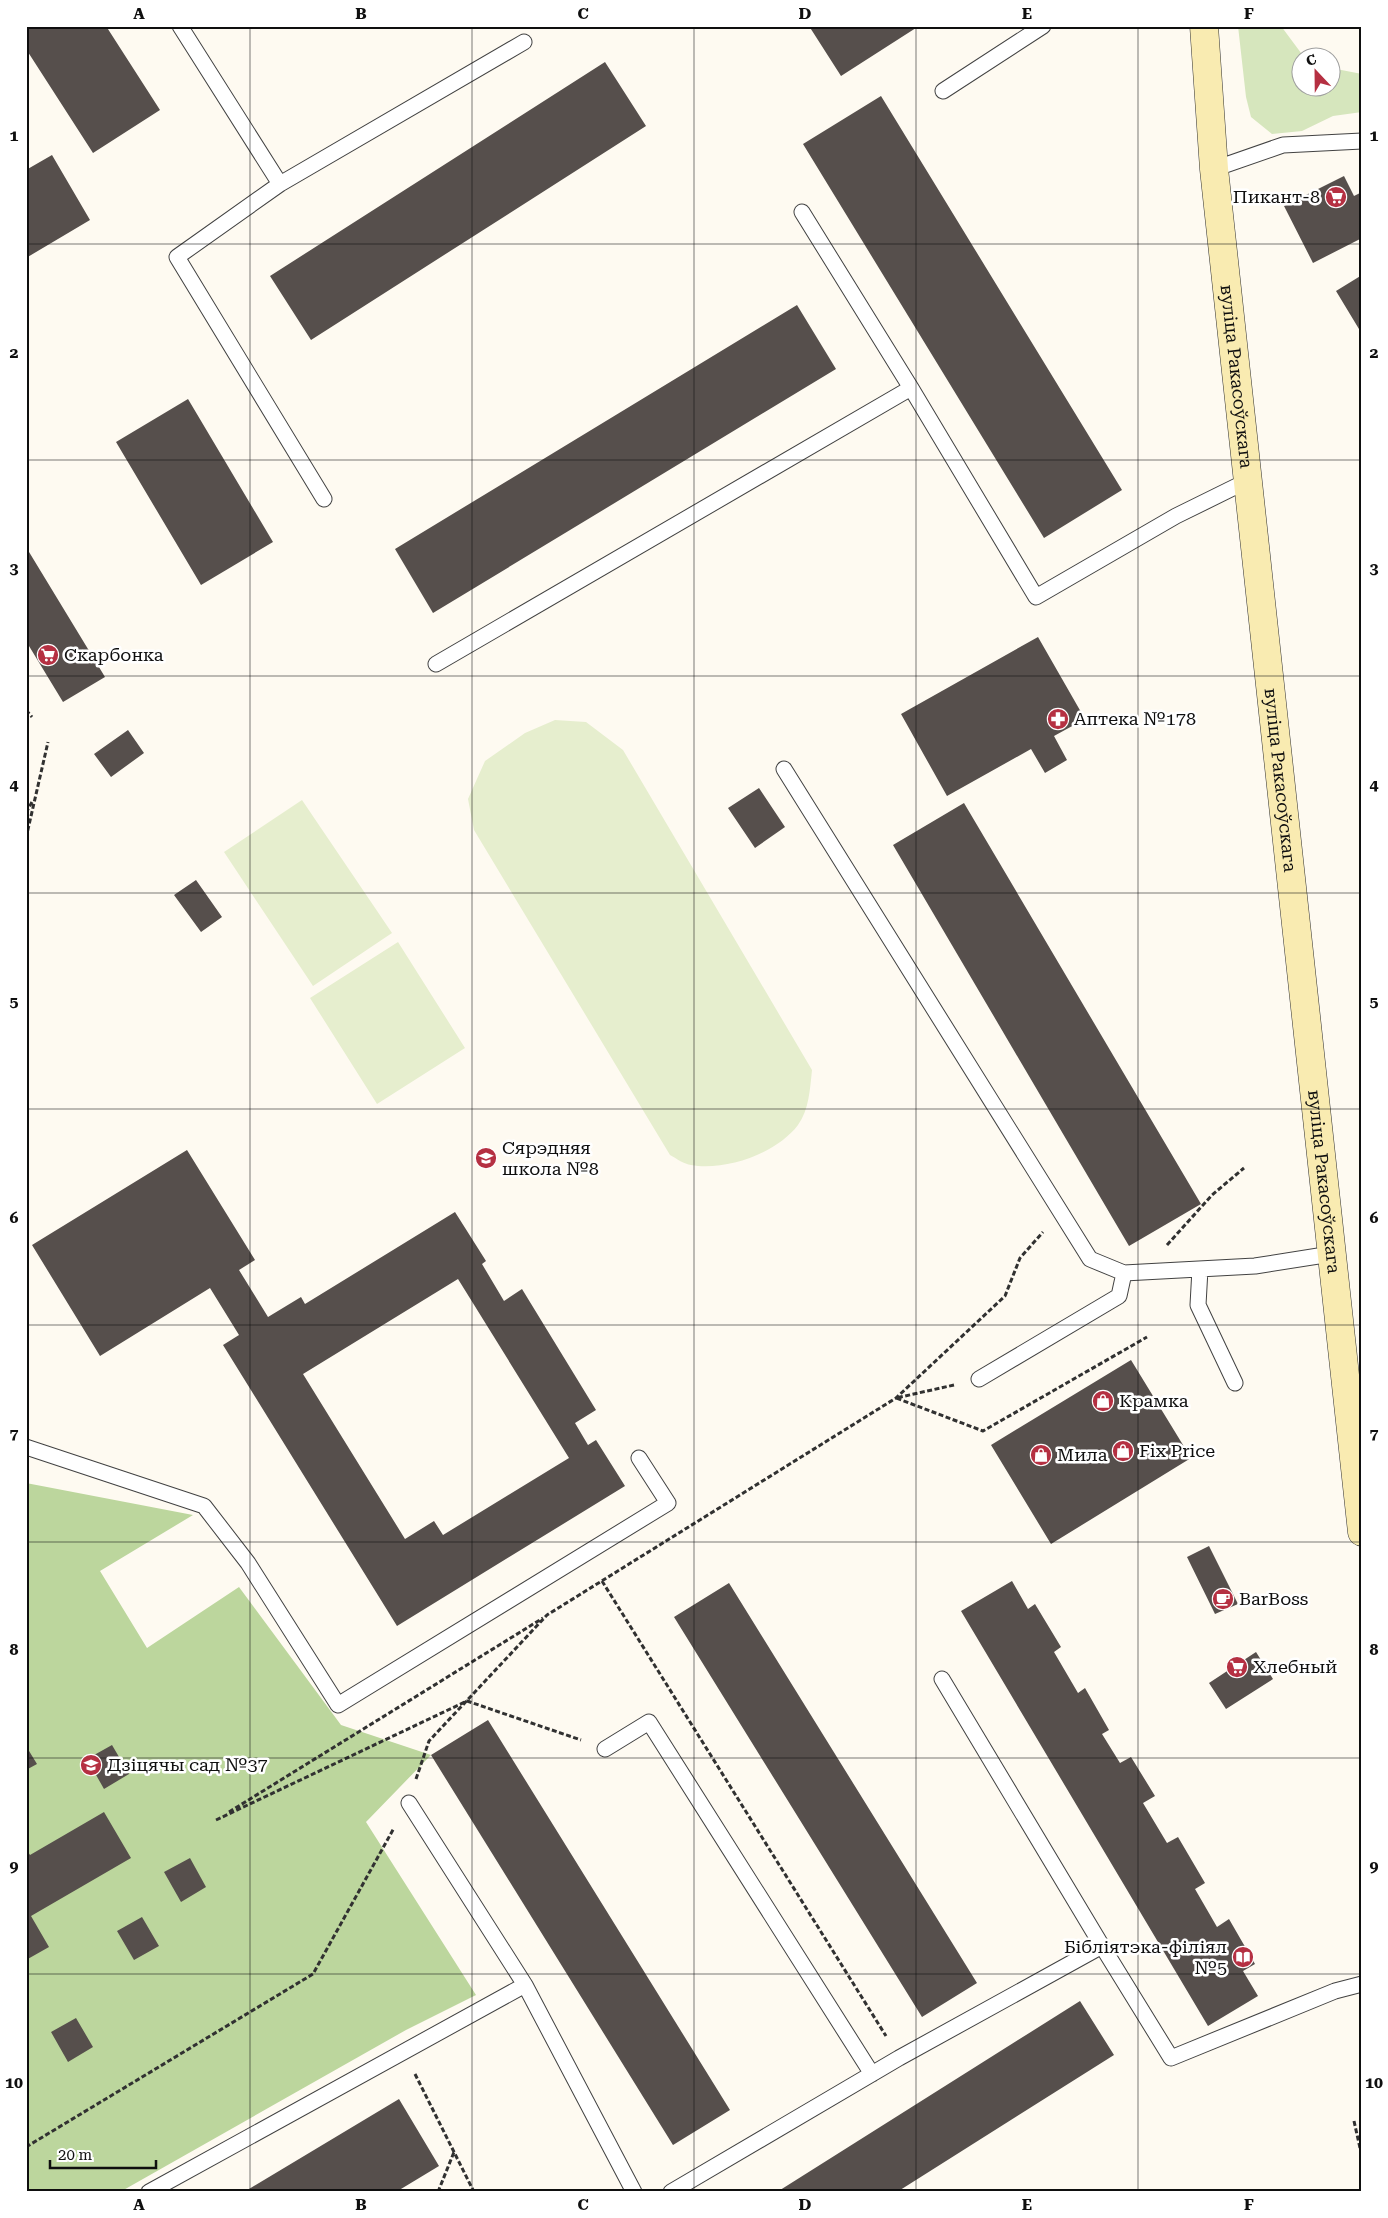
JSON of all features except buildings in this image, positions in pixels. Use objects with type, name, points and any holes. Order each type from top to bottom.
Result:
[{"type":"main road","name":"вуліца Ракасоўскага","points":[[1204,26],[1214,169],[1362,1532]]},
{"type":"lane","points":[[180,26],[280,184]]},
{"type":"lane","points":[[943,91],[1043,26]]},
{"type":"lane","points":[[324,499],[177,257],[280,184],[524,42]]},
{"type":"lane","points":[[1214,169],[1283,145],[1362,141]]},
{"type":"lane","points":[[802,212],[911,388],[1036,597],[1176,516],[1247,481]]},
{"type":"lane","points":[[436,664],[911,388]]},
{"type":"lane","points":[[784,768],[1090,1259],[1124,1273],[1254,1266],[1331,1254]]},
{"type":"lane","points":[[1200,1269],[1198,1305],[1235,1383]]},
{"type":"lane","points":[[979,1379],[1119,1296],[1124,1273]]},
{"type":"lane","points":[[26,1447],[204,1506],[248,1563],[338,1705],[668,1503],[639,1458]]},
{"type":"lane","points":[[942,1679],[1171,2058],[1335,1991],[1362,1984]]},
{"type":"lane","points":[[605,1749],[649,1722],[872,2074]]},
{"type":"lane","points":[[409,1802],[525,1985],[634,2192]]},
{"type":"lane","points":[[671,2192],[900,2058],[1102,1946]]},
{"type":"lane","points":[[149,2192],[525,1985]]},
{"type":"path","points":[[26,710],[32,717]]},
{"type":"path","points":[[26,838],[48,742]]},
{"type":"path","points":[[26,813],[35,797]]},
{"type":"path","points":[[1164,1249],[1212,1195],[1244,1168]]},
{"type":"path","points":[[605,1749],[467,1701],[216,1820],[896,1398],[1005,1296],[1020,1258],[1060,1211]]},
{"type":"path","points":[[602,1581],[900,2058]]},
{"type":"path","points":[[26,2147],[313,1974],[409,1802],[428,1741],[548,1615]]},
{"type":"path","points":[[404,2051],[474,2192]]},
{"type":"path","points":[[1354,2121],[1362,2157]]},
{"type":"path","points":[[438,2192],[454,2152]]},
{"type":"green space","points":[[1238,26],[1281,26],[1297,48],[1290,48],[1290,98],[1340,98],[1340,70],[1362,74],[1362,112],[1333,116],[1302,131],[1272,134],[1251,117],[1246,97]]},
{"type":"green space","points":[[555,720],[586,722],[623,750],[812,1070],[808,1099],[802,1119],[788,1135],[763,1152],[734,1163],[704,1166],[688,1164],[670,1155],[474,830],[468,799],[485,761],[525,733]]},
{"type":"green space","points":[[302,800],[392,933],[313,986],[224,852]]},
{"type":"green space","points":[[398,942],[465,1048],[377,1104],[310,998]]},
{"type":"green space","points":[[26,1483],[193,1515],[100,1571],[147,1648],[239,1587],[341,1725],[431,1755],[366,1822],[476,1995],[406,2030],[120,2192],[26,2192]]},
{"type":"place","name":"Пикант-8","points":[[1336,197]]},
{"type":"place","name":"Скарбонка","points":[[48,655]]},
{"type":"place","name":"Аптека №178","points":[[1058,719]]},
{"type":"place","name":"Сярэдняя школа №8","points":[[486,1158]]},
{"type":"place","name":"Крамка","points":[[1103,1401]]},
{"type":"place","name":"Fix Price","points":[[1123,1451]]},
{"type":"place","name":"Мила","points":[[1041,1455]]},
{"type":"place","name":"BarBoss","points":[[1223,1599]]},
{"type":"place","name":"Хлебный","points":[[1237,1667]]},
{"type":"place","name":"Дзіцячы сад №37","points":[[91,1765]]},
{"type":"place","name":"Бібліятэка-філіял №5","points":[[1243,1957]]}]
